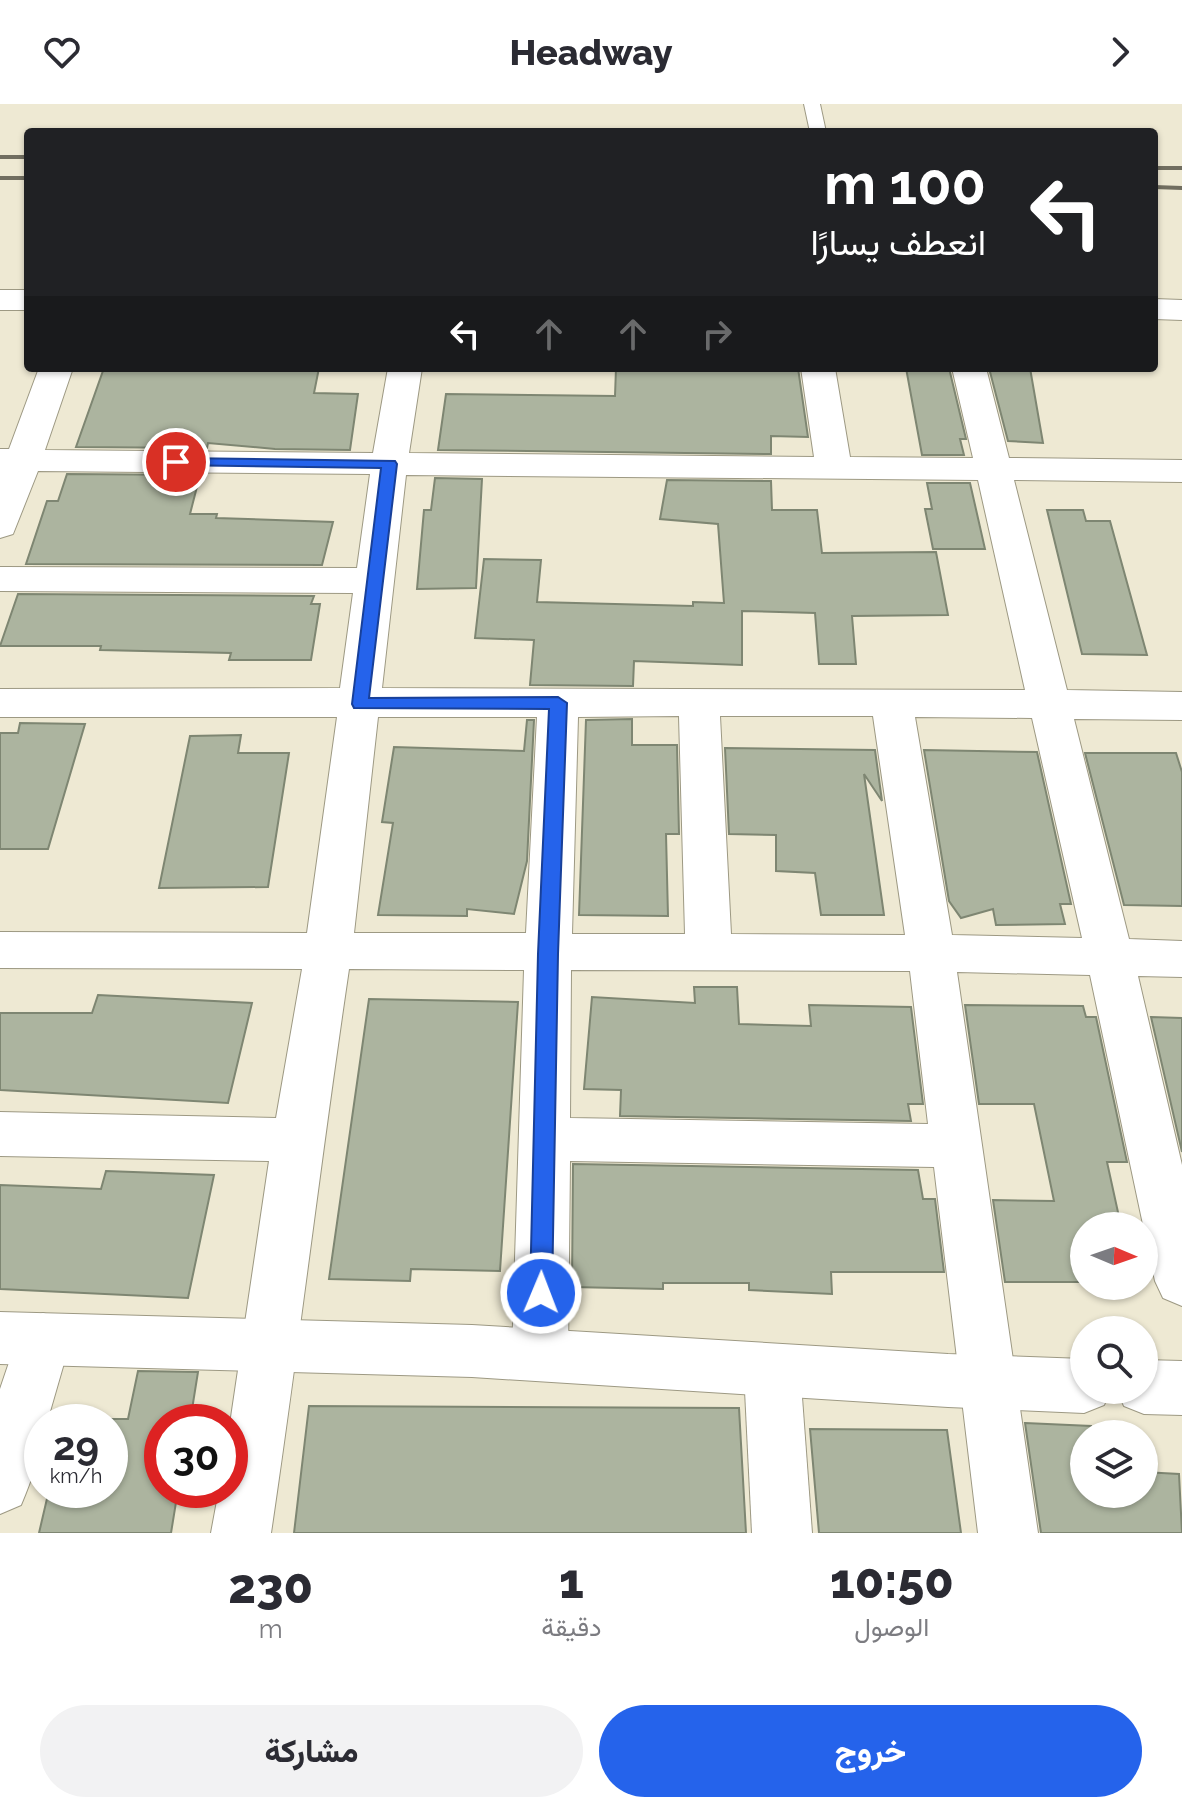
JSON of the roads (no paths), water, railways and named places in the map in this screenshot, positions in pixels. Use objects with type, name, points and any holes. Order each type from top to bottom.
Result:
[{"type":"street","points":[[0,300],[24,300]]},
{"type":"street","points":[[1158,309],[1182,310]]},
{"type":"street","points":[[0,526],[12,460],[54,372]]},
{"type":"street","points":[[241,1533],[272,1343],[298,1140],[328,953],[389,464],[404,372]]},
{"type":"street","points":[[819,372],[834,468]]},
{"type":"street","points":[[970,372],[1110,957],[1182,1281]]},
{"type":"street","points":[[12,460],[1182,471]]},
{"type":"street","points":[[0,579],[375,581]]},
{"type":"street","points":[[892,702],[931,953],[1008,1533]]},
{"type":"street","points":[[0,703],[892,702],[1182,706]]},
{"type":"street","points":[[540,1355],[548,954],[558,703]]},
{"type":"street","points":[[699,704],[709,954]]},
{"type":"street","points":[[0,950],[931,953],[1182,959]]},
{"type":"street","points":[[0,1134],[298,1140]]},
{"type":"street","points":[[544,1139],[956,1146]]},
{"type":"street","points":[[0,1485],[21,1339],[272,1343],[540,1355],[987,1384],[1070,1386]]},
{"type":"street","points":[[772,1370],[782,1533]]},
{"type":"street","points":[[1158,1387],[1182,1388]]},
{"type":"lane","points":[[812,104],[817,128]]},
{"type":"railway","points":[[0,157],[24,157]]},
{"type":"railway","points":[[1158,168],[1182,168]]},
{"type":"railway","points":[[0,178],[24,178]]},
{"type":"railway","points":[[1158,187],[1182,188]]}]
